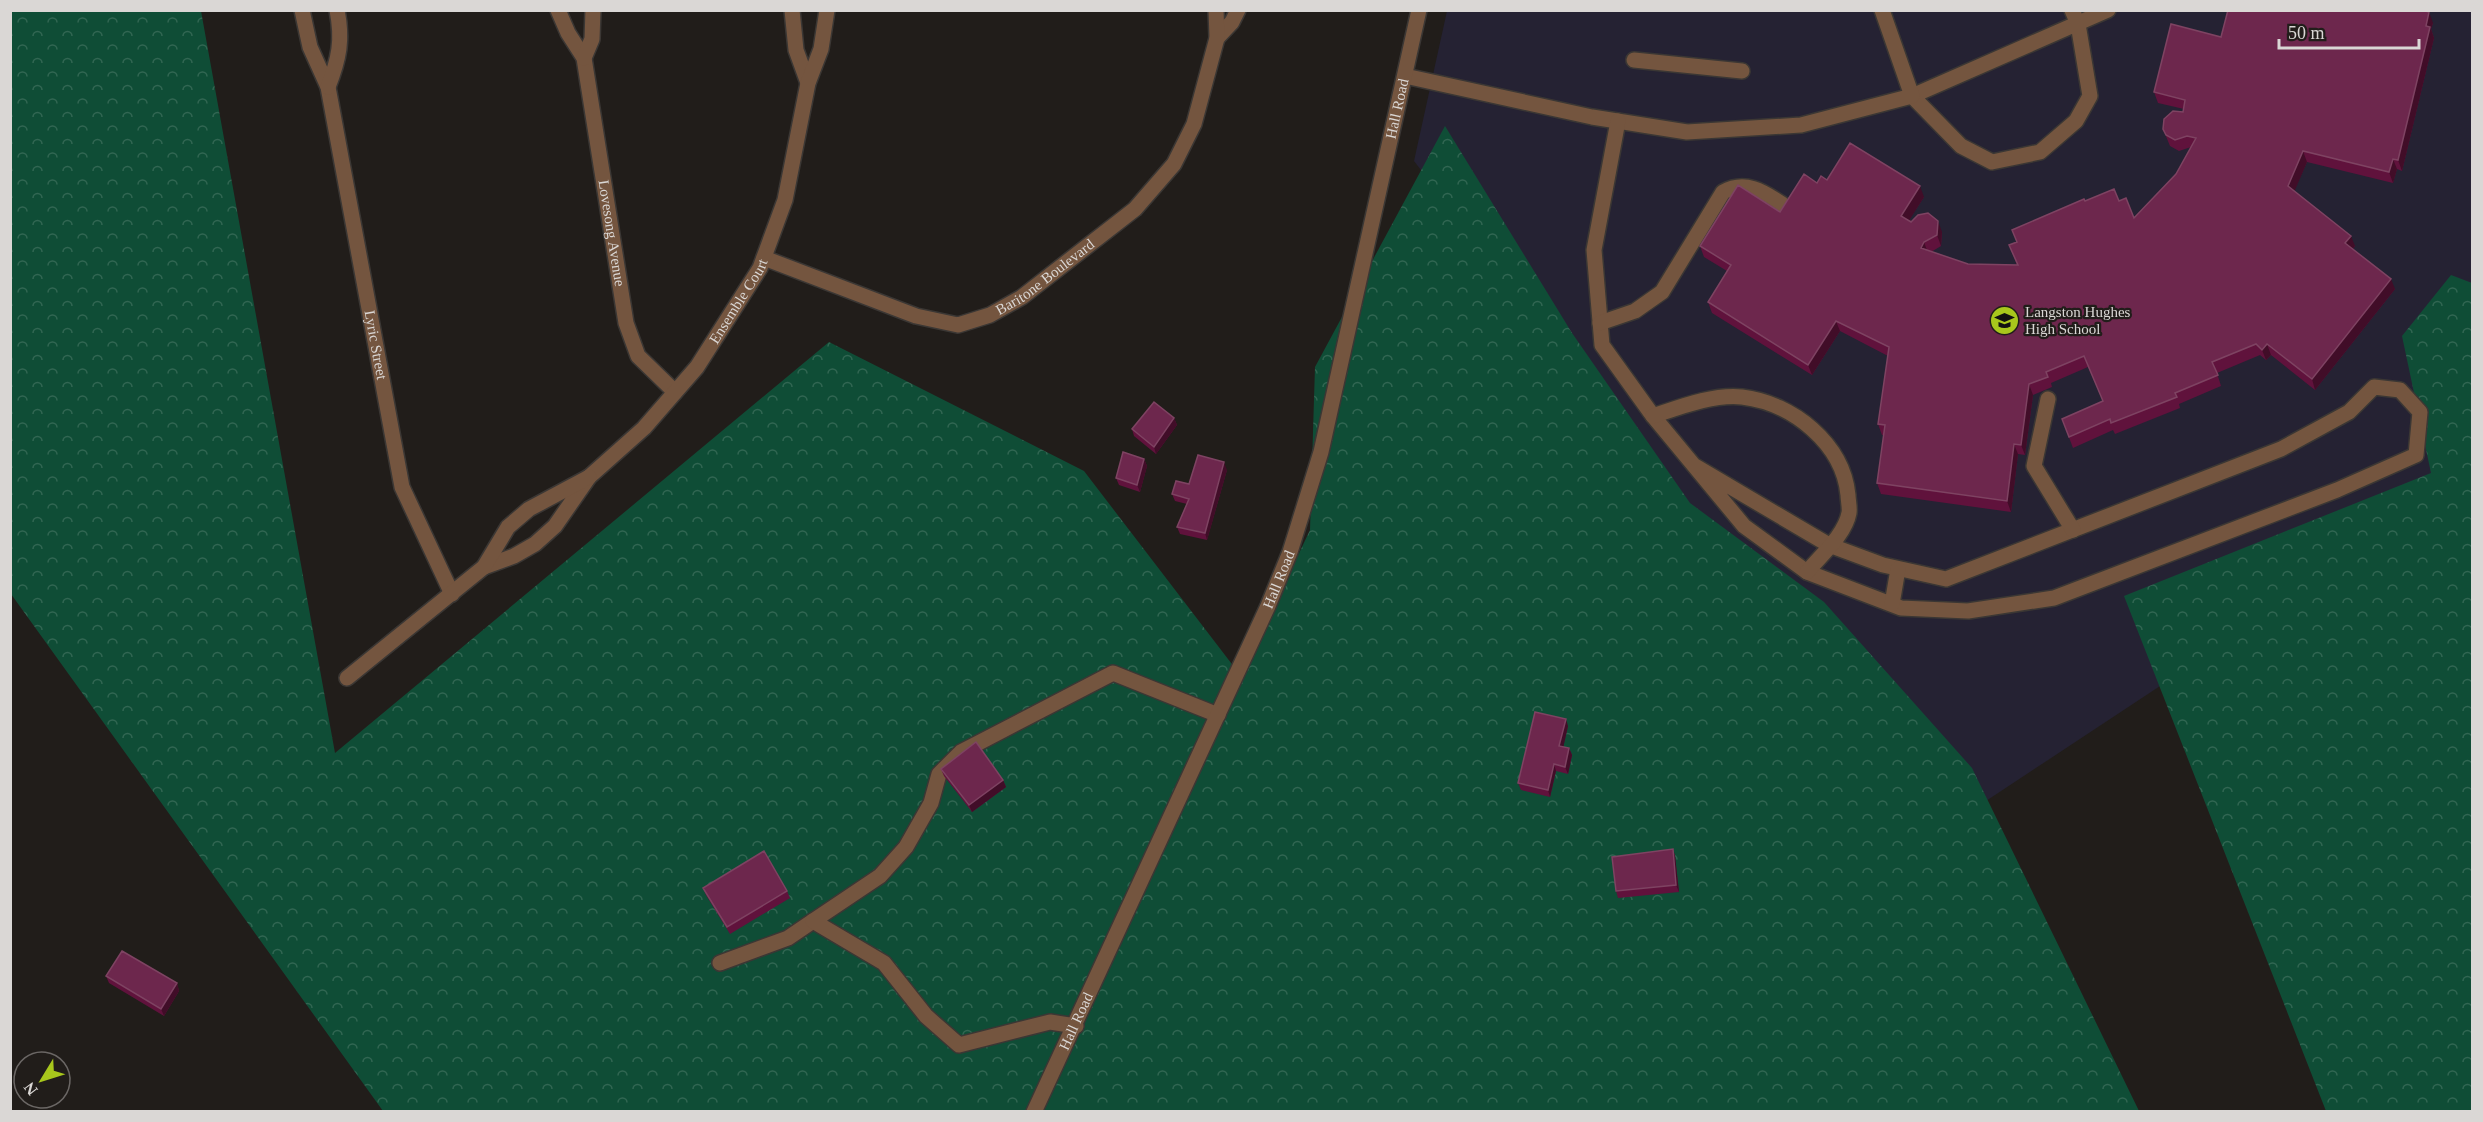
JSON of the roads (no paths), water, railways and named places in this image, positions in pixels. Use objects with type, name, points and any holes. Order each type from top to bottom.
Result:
[{"type":"street","name":"Lyric Street","points":[[302,10],[310,47],[328,87],[402,487],[452,594]]},
{"type":"street","points":[[328,87],[340,58],[342,33],[337,10]]},
{"type":"street","name":"Lovesong Avenue","points":[[558,10],[568,33],[584,58],[626,323],[638,356],[675,392]]},
{"type":"street","name":"Lovesong Avenue","points":[[584,58],[592,39],[593,10]]},
{"type":"street","name":"Ensemble Court","points":[[792,10],[796,50],[807,83]]},
{"type":"street","name":"Ensemble Court","points":[[484,567],[514,556],[535,544],[555,526],[590,477],[644,428],[697,367],[764,258],[785,200],[807,83],[821,48],[827,10]]},
{"type":"street","name":"Baritone Boulevard","points":[[764,258],[916,316],[958,325],[990,315],[1022,297],[1135,208],[1174,164],[1194,124],[1217,38],[1216,10]]},
{"type":"street","name":"Baritone Boulevard","points":[[1217,38],[1232,22],[1238,10]]},
{"type":"street","name":"Hall Road","points":[[1034,1112],[1076,1026],[1290,552],[1321,452],[1419,10]]},
{"type":"street","points":[[1882,10],[1912,96],[1961,146],[1992,162],[2040,152],[2076,121],[2090,96],[2075,17]]},
{"type":"street","points":[[1405,76],[1618,121],[1688,132],[1801,125],[1912,96],[2075,17],[2108,10]]},
{"type":"street","points":[[1634,60],[1742,71]]},
{"type":"street","points":[[1618,121],[1594,250],[1602,345],[1653,416],[1744,526],[1807,572],[1901,608],[1968,611],[2054,598],[2337,490],[2416,456],[2420,412],[2400,390],[2374,387],[2349,412],[2281,449],[1946,579],[1898,569],[1829,544],[1695,466]]},
{"type":"street","points":[[1600,323],[1635,311],[1662,292],[1672,272],[1723,192],[1733,186],[1747,186],[1762,190],[1782,204]]},
{"type":"street","points":[[1653,416],[1695,402],[1741,396],[1775,405],[1805,424],[1832,448],[1846,476],[1850,512],[1842,528],[1807,572]]},
{"type":"street","points":[[2048,399],[2034,466],[2073,530]]},
{"type":"street","name":"Ensemble Court","points":[[347,678],[484,567],[508,528],[529,509],[590,477]]},
{"type":"street","points":[[1892,604],[1898,569]]},
{"type":"street","points":[[720,963],[788,938],[880,876],[906,847],[931,803],[939,774],[961,753],[1113,673],[1218,715]]},
{"type":"street","points":[[813,921],[884,963],[926,1016],[959,1045],[1050,1022],[1076,1026]]},
{"type":"place","name":"Langston Hughes High School","points":[[2004,321]]}]
